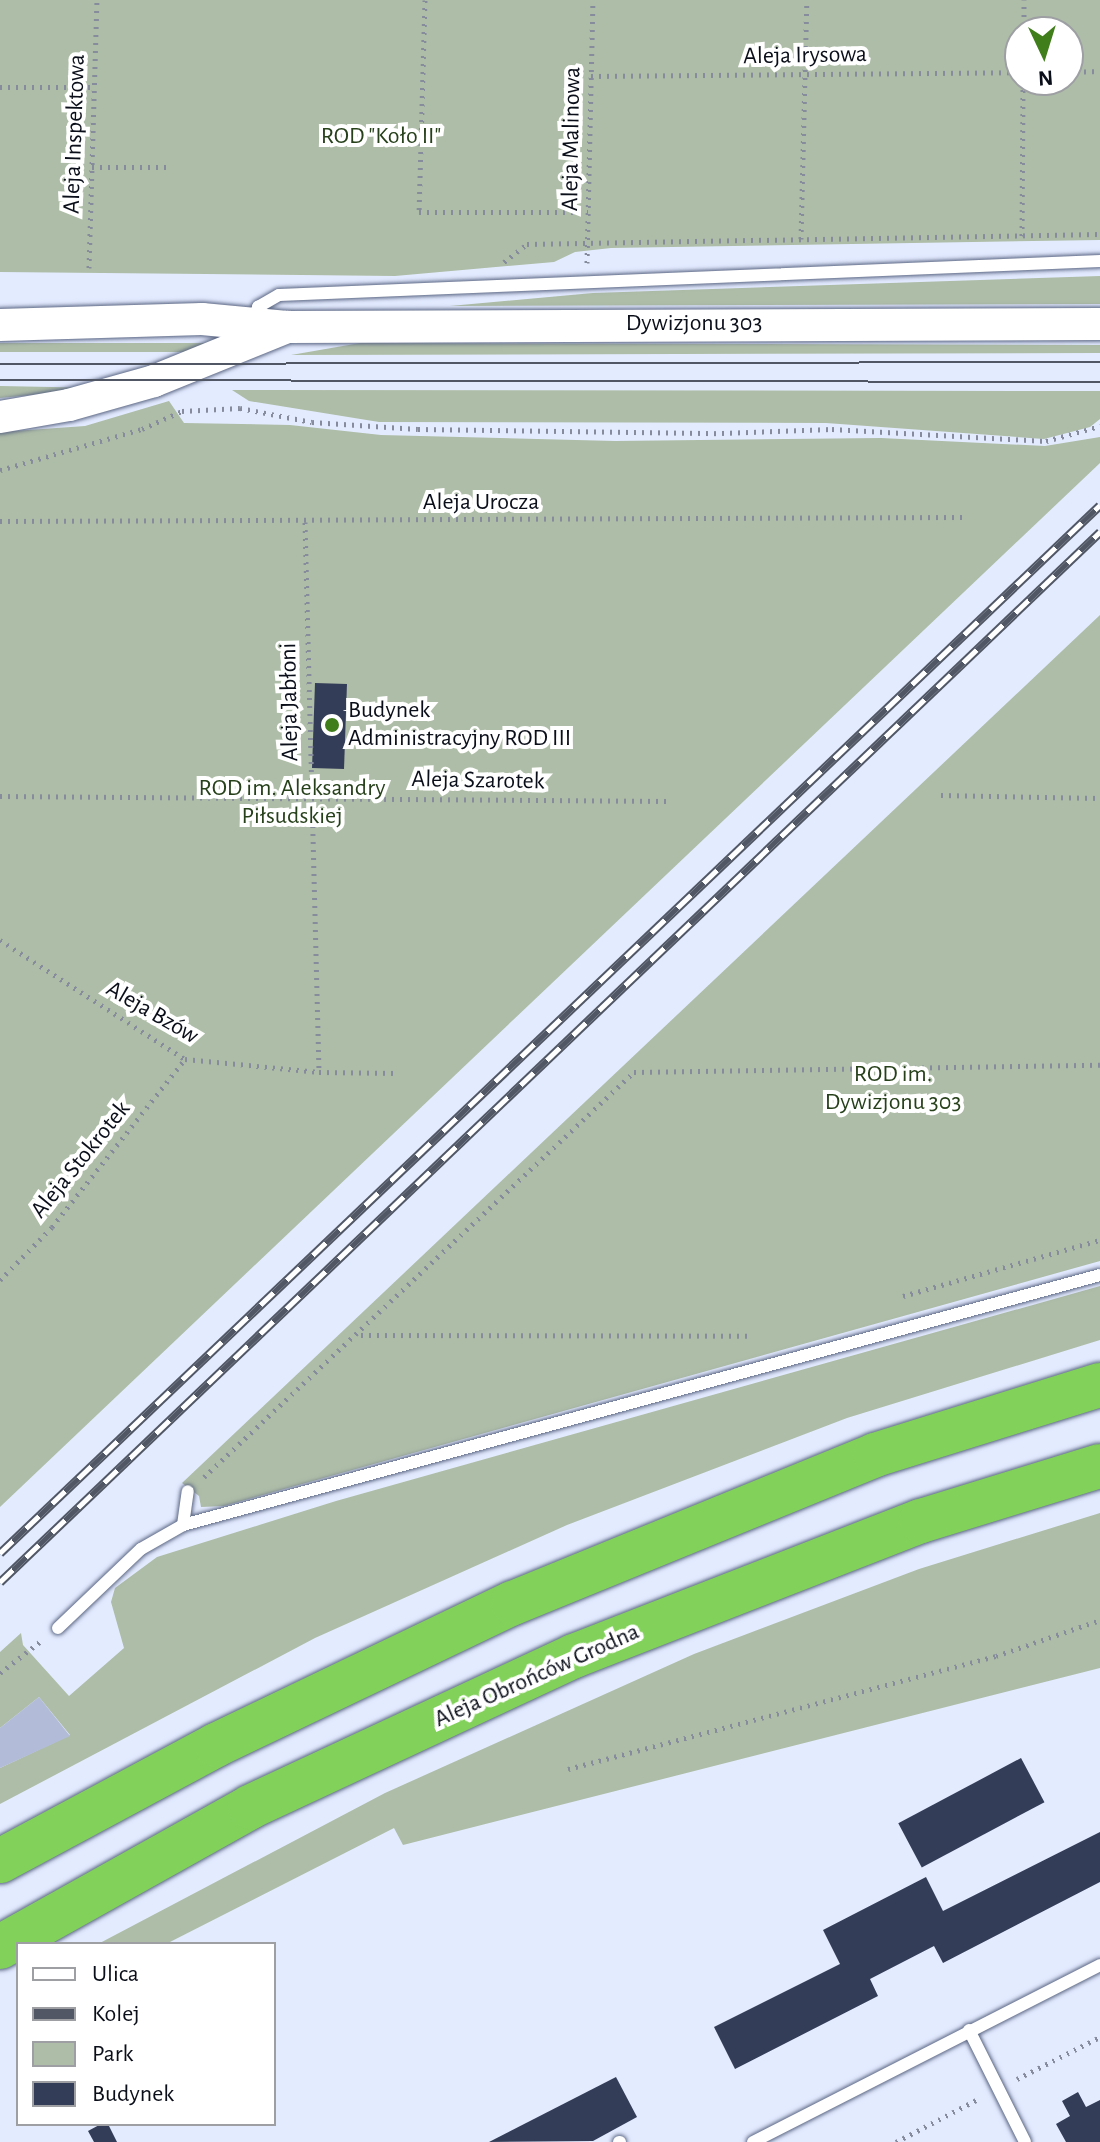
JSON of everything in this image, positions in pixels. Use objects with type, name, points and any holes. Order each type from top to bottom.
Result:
[{"type":"highway","points":[[0,1861],[216,1745],[513,1603],[875,1455],[1100,1385]]},
{"type":"highway","name":"Aleja Obrońców Grodna","points":[[0,1947],[250,1807],[574,1656],[921,1521],[1100,1466]]},
{"type":"street","name":"Dywizjonu 303","points":[[0,325],[253,332],[287,327],[1100,324]]},
{"type":"street","name":"Dywizjonu 303","points":[[0,417],[154,381],[209,363],[253,332]]},
{"type":"lane","points":[[253,332],[258,307],[279,295],[588,279],[1100,261]]},
{"type":"lane","points":[[58,1628],[141,1549],[183,1525],[1100,1275]]},
{"type":"lane","points":[[183,1525],[188,1491]]},
{"type":"lane","points":[[753,2142],[1100,1965]]},
{"type":"lane","points":[[969,2030],[1019,2140]]},
{"type":"path","name":"Aleja Inspektowa","points":[[89,268],[97,0]]},
{"type":"path","points":[[425,0],[419,212],[588,212]]},
{"type":"path","name":"Aleja Malinowa","points":[[588,279],[593,0]]},
{"type":"path","points":[[801,239],[807,0]]},
{"type":"path","name":"Aleja Irysowa","points":[[591,76],[1004,72]]},
{"type":"path","points":[[0,87],[94,87]]},
{"type":"path","points":[[1022,236],[1023,96]]},
{"type":"path","points":[[92,167],[172,167]]},
{"type":"path","points":[[493,263],[507,262],[527,244],[587,241],[1100,234]]},
{"type":"path","points":[[0,470],[142,429],[182,411],[240,408],[312,422],[418,429],[722,433],[832,429],[1046,441],[1100,426]]},
{"type":"path","name":"Aleja Urocza","points":[[0,521],[963,517]]},
{"type":"path","name":"Aleja Jabłoni","points":[[305,522],[319,1072]]},
{"type":"path","points":[[941,795],[1100,798]]},
{"type":"path","name":"Aleja Szarotek","points":[[0,796],[667,801]]},
{"type":"path","name":"Aleja Bzów","points":[[0,940],[185,1059],[319,1072],[397,1073]]},
{"type":"path","name":"Aleja Stokrotek","points":[[0,1280],[52,1227],[185,1059]]},
{"type":"path","points":[[188,1491],[361,1335],[634,1072],[1100,1065]]},
{"type":"path","points":[[903,1296],[1100,1240]]},
{"type":"path","points":[[361,1335],[752,1336]]},
{"type":"path","points":[[568,1769],[996,1656],[1100,1620]]},
{"type":"path","points":[[0,1673],[58,1628]]},
{"type":"green space","name":"ROD \"Koło II\"","points":[[0,0],[1100,0],[1100,240],[611,248],[575,252],[554,262],[395,276],[0,272]]},
{"type":"green space","points":[[1100,276],[1100,304],[450,306],[593,293]]},
{"type":"green space","points":[[0,343],[218,343],[218,352],[0,352]]},
{"type":"green space","points":[[360,343],[1100,345],[1100,353],[291,355]]},
{"type":"green space","points":[[0,386],[104,388],[0,398]]},
{"type":"green space","points":[[232,390],[1100,391],[1100,419],[1090,427],[1044,439],[826,423],[379,422],[249,401]]},
{"type":"green space","name":"ROD im. Aleksandry Piłsudskiej","points":[[169,401],[184,423],[290,425],[381,435],[615,441],[881,438],[1045,446],[1100,437],[1100,463],[0,1507],[0,432],[85,426]]},
{"type":"green space","name":"ROD im. Dywizjonu 303","points":[[1100,615],[1100,1261],[224,1506],[201,1507],[199,1496],[182,1483]]},
{"type":"green space","points":[[1100,1286],[1100,1340],[847,1418],[567,1525],[315,1638],[0,1804],[0,1768],[70,1735],[39,1697],[0,1728],[0,1652],[21,1633],[23,1645],[69,1696],[124,1648],[111,1602],[115,1588],[157,1557],[336,1501]]},
{"type":"green space","points":[[1100,1513],[1100,1668],[403,1845],[394,1828],[170,1942],[102,1942],[385,1793],[694,1654],[919,1569]]},
{"type":"water","points":[[39,1697],[70,1736],[0,1768],[0,1728]]},
{"type":"building","name":"Budynek Administracyjny ROD III","points":[[315,683],[347,684],[344,769],[312,768]]},
{"type":"building","points":[[1021,1758],[1044,1802],[922,1867],[898,1823]]},
{"type":"building","points":[[1100,1832],[1100,1882],[943,1963],[934,1946],[870,1979],[878,1996],[735,2069],[714,2027],[840,1964],[823,1930],[926,1877],[943,1911]]},
{"type":"building","points":[[616,2077],[637,2117],[593,2141],[489,2142]]},
{"type":"building","points":[[1078,2092],[1086,2107],[1100,2100],[1100,2142],[1066,2142],[1056,2124],[1070,2116],[1062,2101]]},
{"type":"building","points":[[97,2126],[109,2126],[117,2142],[94,2142],[88,2131]]},
{"type":"tram line","points":[[0,364],[1100,362]]},
{"type":"tram line","points":[[0,380],[1100,382]]},
{"type":"railway","points":[[0,1553],[1100,505]]},
{"type":"railway","points":[[0,1582],[1100,532]]},
{"type":"place","name":"Budynek Administracyjny ROD III","points":[[332,725]]}]
